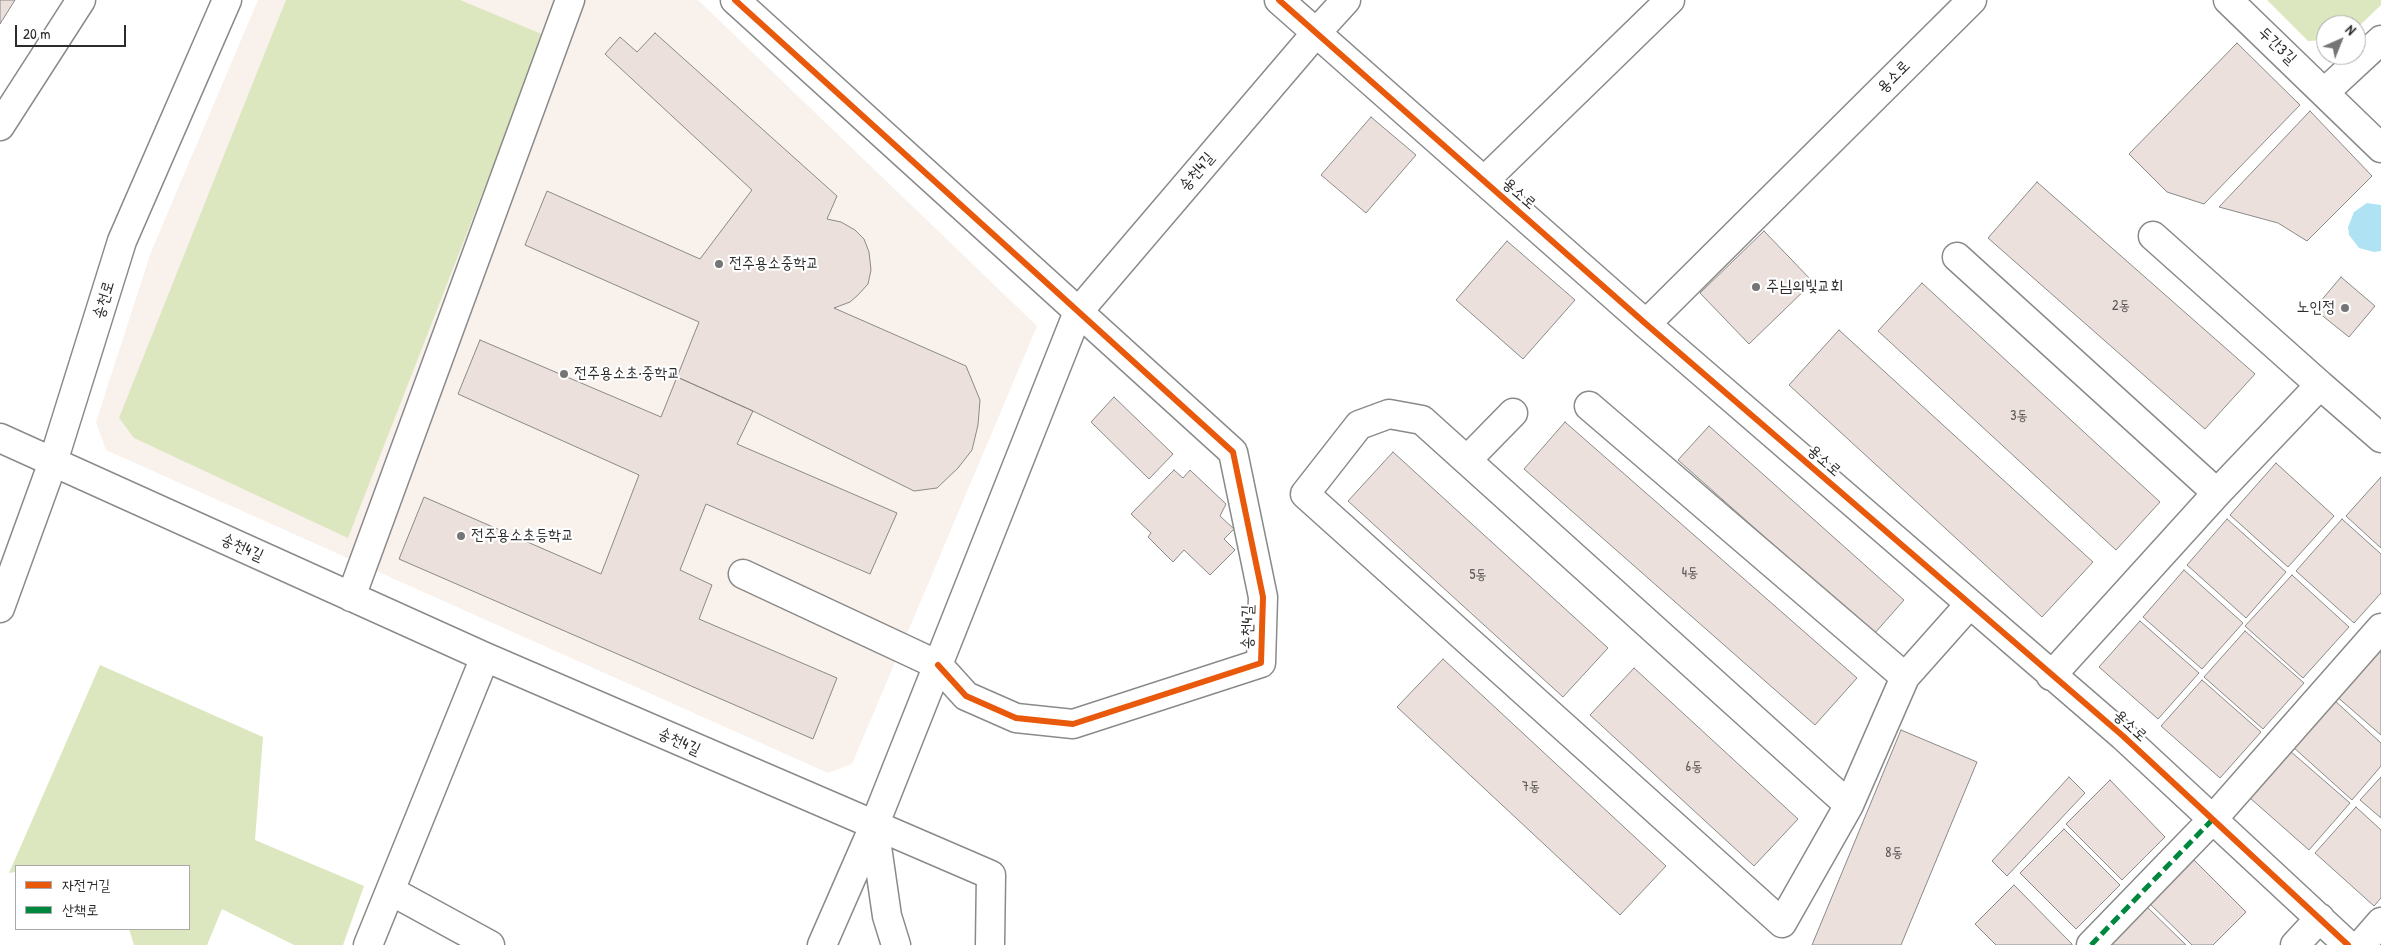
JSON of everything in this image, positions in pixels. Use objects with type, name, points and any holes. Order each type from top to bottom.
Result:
[{"type":"street","points":[[0,126],[81,0]]},
{"type":"street","name":"송천로","points":[[0,608],[52,462],[122,241],[227,0]]},
{"type":"street","points":[[351,596],[570,0]]},
{"type":"street","points":[[735,0],[1078,312]]},
{"type":"street","name":"용소로","points":[[1279,0],[1646,324],[2123,736],[2348,945]]},
{"type":"street","name":"송천4길","points":[[822,945],[874,826],[1078,312],[1346,0]]},
{"type":"street","points":[[1484,181],[1670,0]]},
{"type":"street","name":"용소로","points":[[1646,324],[1972,0]]},
{"type":"street","name":"두간3길","points":[[2228,0],[2381,148]]},
{"type":"street","points":[[2325,92],[2381,40]]},
{"type":"street","points":[[2153,236],[2381,438]]},
{"type":"street","points":[[1957,257],[2217,493]]},
{"type":"street","name":"송천4길","points":[[938,665],[966,696],[1016,718],[1074,724],[1261,663],[1263,597],[1233,452],[1078,312]]},
{"type":"street","points":[[2052,676],[2217,493],[2320,385]]},
{"type":"street","points":[[1589,406],[1905,678]]},
{"type":"street","points":[[1467,460],[1513,413]]},
{"type":"street","points":[[1849,805],[1422,420],[1389,414],[1359,425],[1305,494],[1782,924],[1849,805],[1905,678],[1970,605]]},
{"type":"street","name":"송천4길","points":[[0,438],[485,657],[874,826]]},
{"type":"street","points":[[743,574],[938,665]]},
{"type":"street","points":[[2091,945],[2212,820],[2381,628]]},
{"type":"street","points":[[368,945],[485,657]]},
{"type":"street","points":[[874,826],[991,875],[990,945]]},
{"type":"street","name":"송천4길","points":[[874,826],[887,916],[896,945]]},
{"type":"street","points":[[391,891],[490,945]]},
{"type":"street","points":[[2295,945],[2320,918]]},
{"type":"street","points":[[2360,945],[2381,922]]},
{"type":"shaded area","name":"전주용소초·중학교","points":[[258,0],[698,0],[1037,326],[852,764],[828,773],[106,450],[96,422],[151,252]]},
{"type":"green space","points":[[286,0],[460,0],[544,35],[348,538],[134,438],[119,418]]},
{"type":"green space","points":[[2267,0],[2381,0],[2381,5],[2366,19],[2366,15],[2316,15],[2316,41],[2308,41]]},
{"type":"green space","points":[[100,665],[263,737],[255,840],[364,886],[343,945],[294,945],[222,909],[207,945],[134,945],[129,930],[190,930],[190,865],[15,865],[15,872],[9,873]]},
{"type":"water","points":[[2367,203],[2381,205],[2381,251],[2374,252],[2359,248],[2349,235],[2348,227],[2354,212]]},
{"type":"building","points":[[0,0],[15,0],[0,24]]},
{"type":"building","name":"전주용소중학교","points":[[655,33],[837,196],[827,219],[841,222],[855,230],[864,239],[869,252],[871,270],[868,284],[858,295],[850,302],[834,308],[966,366],[980,400],[978,425],[972,450],[958,468],[937,488],[914,491],[753,411],[677,377],[699,322],[525,245],[547,191],[700,259],[752,190],[605,54],[620,37],[637,52]]},
{"type":"building","points":[[2237,43],[2300,105],[2204,204],[2167,192],[2129,154]]},
{"type":"building","points":[[2310,111],[2372,176],[2307,241],[2278,223],[2219,207]]},
{"type":"building","points":[[1371,117],[1416,155],[1366,213],[1321,175]]},
{"type":"building","points":[[2037,182],[2255,374],[2205,429],[1988,238]]},
{"type":"building","name":"주님의빛교회","points":[[1764,231],[1813,282],[1749,344],[1700,293]]},
{"type":"building","points":[[1507,241],[1575,300],[1523,359],[1456,300]]},
{"type":"building","name":"노인정","points":[[2341,277],[2375,306],[2349,337],[2314,309]]},
{"type":"building","points":[[1922,283],[2160,502],[2116,550],[1878,331]]},
{"type":"building","points":[[1839,330],[2093,562],[2042,617],[1789,385]]},
{"type":"building","name":"전주용소초등학교","points":[[480,340],[661,417],[677,377],[753,411],[737,444],[897,513],[870,574],[706,504],[680,570],[712,585],[699,619],[837,678],[813,739],[399,559],[424,497],[601,574],[639,475],[458,394]]},
{"type":"building","points":[[1114,397],[1173,454],[1149,479],[1091,422]]},
{"type":"building","points":[[1565,422],[1857,678],[1815,725],[1524,469]]},
{"type":"building","points":[[1709,426],[1904,600],[1874,634],[1678,460]]},
{"type":"building","points":[[1393,452],[1608,648],[1563,697],[1348,501]]},
{"type":"building","points":[[2276,463],[2334,516],[2288,567],[2230,515]]},
{"type":"building","points":[[1174,470],[1183,478],[1190,470],[1226,504],[1220,516],[1234,529],[1224,539],[1235,550],[1210,575],[1184,550],[1173,562],[1148,537],[1151,533],[1131,514]]},
{"type":"building","points":[[2381,477],[2381,548],[2346,516]]},
{"type":"building","points":[[2227,519],[2286,572],[2246,618],[2187,565]]},
{"type":"building","points":[[2342,519],[2381,554],[2381,593],[2354,623],[2296,571]]},
{"type":"building","points":[[2184,570],[2243,623],[2202,669],[2143,617]]},
{"type":"building","points":[[2292,575],[2349,627],[2303,678],[2245,626]]},
{"type":"building","points":[[2140,621],[2199,673],[2158,719],[2099,667]]},
{"type":"building","points":[[2245,631],[2304,683],[2263,729],[2204,677]]},
{"type":"building","points":[[2376,649],[2381,653],[2381,735],[2335,695]]},
{"type":"building","points":[[1443,659],[1666,866],[1620,915],[1397,707]]},
{"type":"building","points":[[1634,668],[1798,819],[1754,866],[1590,715]]},
{"type":"building","points":[[2202,680],[2261,732],[2220,778],[2161,726]]},
{"type":"building","points":[[2334,700],[2381,743],[2381,766],[2352,800],[2293,747]]},
{"type":"building","points":[[1901,730],[1977,762],[1901,945],[1812,945]]},
{"type":"building","points":[[2290,751],[2350,803],[2309,850],[2250,798]]},
{"type":"building","points":[[2069,777],[2085,793],[2007,876],[1992,861]]},
{"type":"building","points":[[2381,777],[2381,818],[2360,800]]},
{"type":"building","points":[[2110,780],[2165,837],[2122,880],[2066,824]]},
{"type":"building","points":[[2356,807],[2381,830],[2381,898],[2374,906],[2315,853]]},
{"type":"building","points":[[2064,829],[2120,885],[2076,929],[2020,873]]},
{"type":"building","points":[[2190,856],[2246,912],[2213,945],[2192,945],[2146,900]]},
{"type":"building","points":[[2014,885],[2072,945],[1996,945],[1975,924]]},
{"type":"building","points":[[2143,903],[2186,945],[2101,945]]},
{"type":"marked path","points":[[2091,945],[2212,820]]},
{"type":"cycle path","points":[[735,0],[1233,452],[1263,597],[1261,663],[1073,724],[1016,718],[966,696],[938,665]]},
{"type":"cycle path","points":[[1279,0],[1646,324],[2123,736],[2348,945]]},
{"type":"place","name":"전주용소중학교","points":[[719,264]]},
{"type":"place","name":"주님의빛교회","points":[[1756,287]]},
{"type":"place","name":"노인정","points":[[2345,308]]},
{"type":"place","name":"전주용소초·중학교","points":[[564,374]]},
{"type":"place","name":"전주용소초등학교","points":[[461,536]]}]
